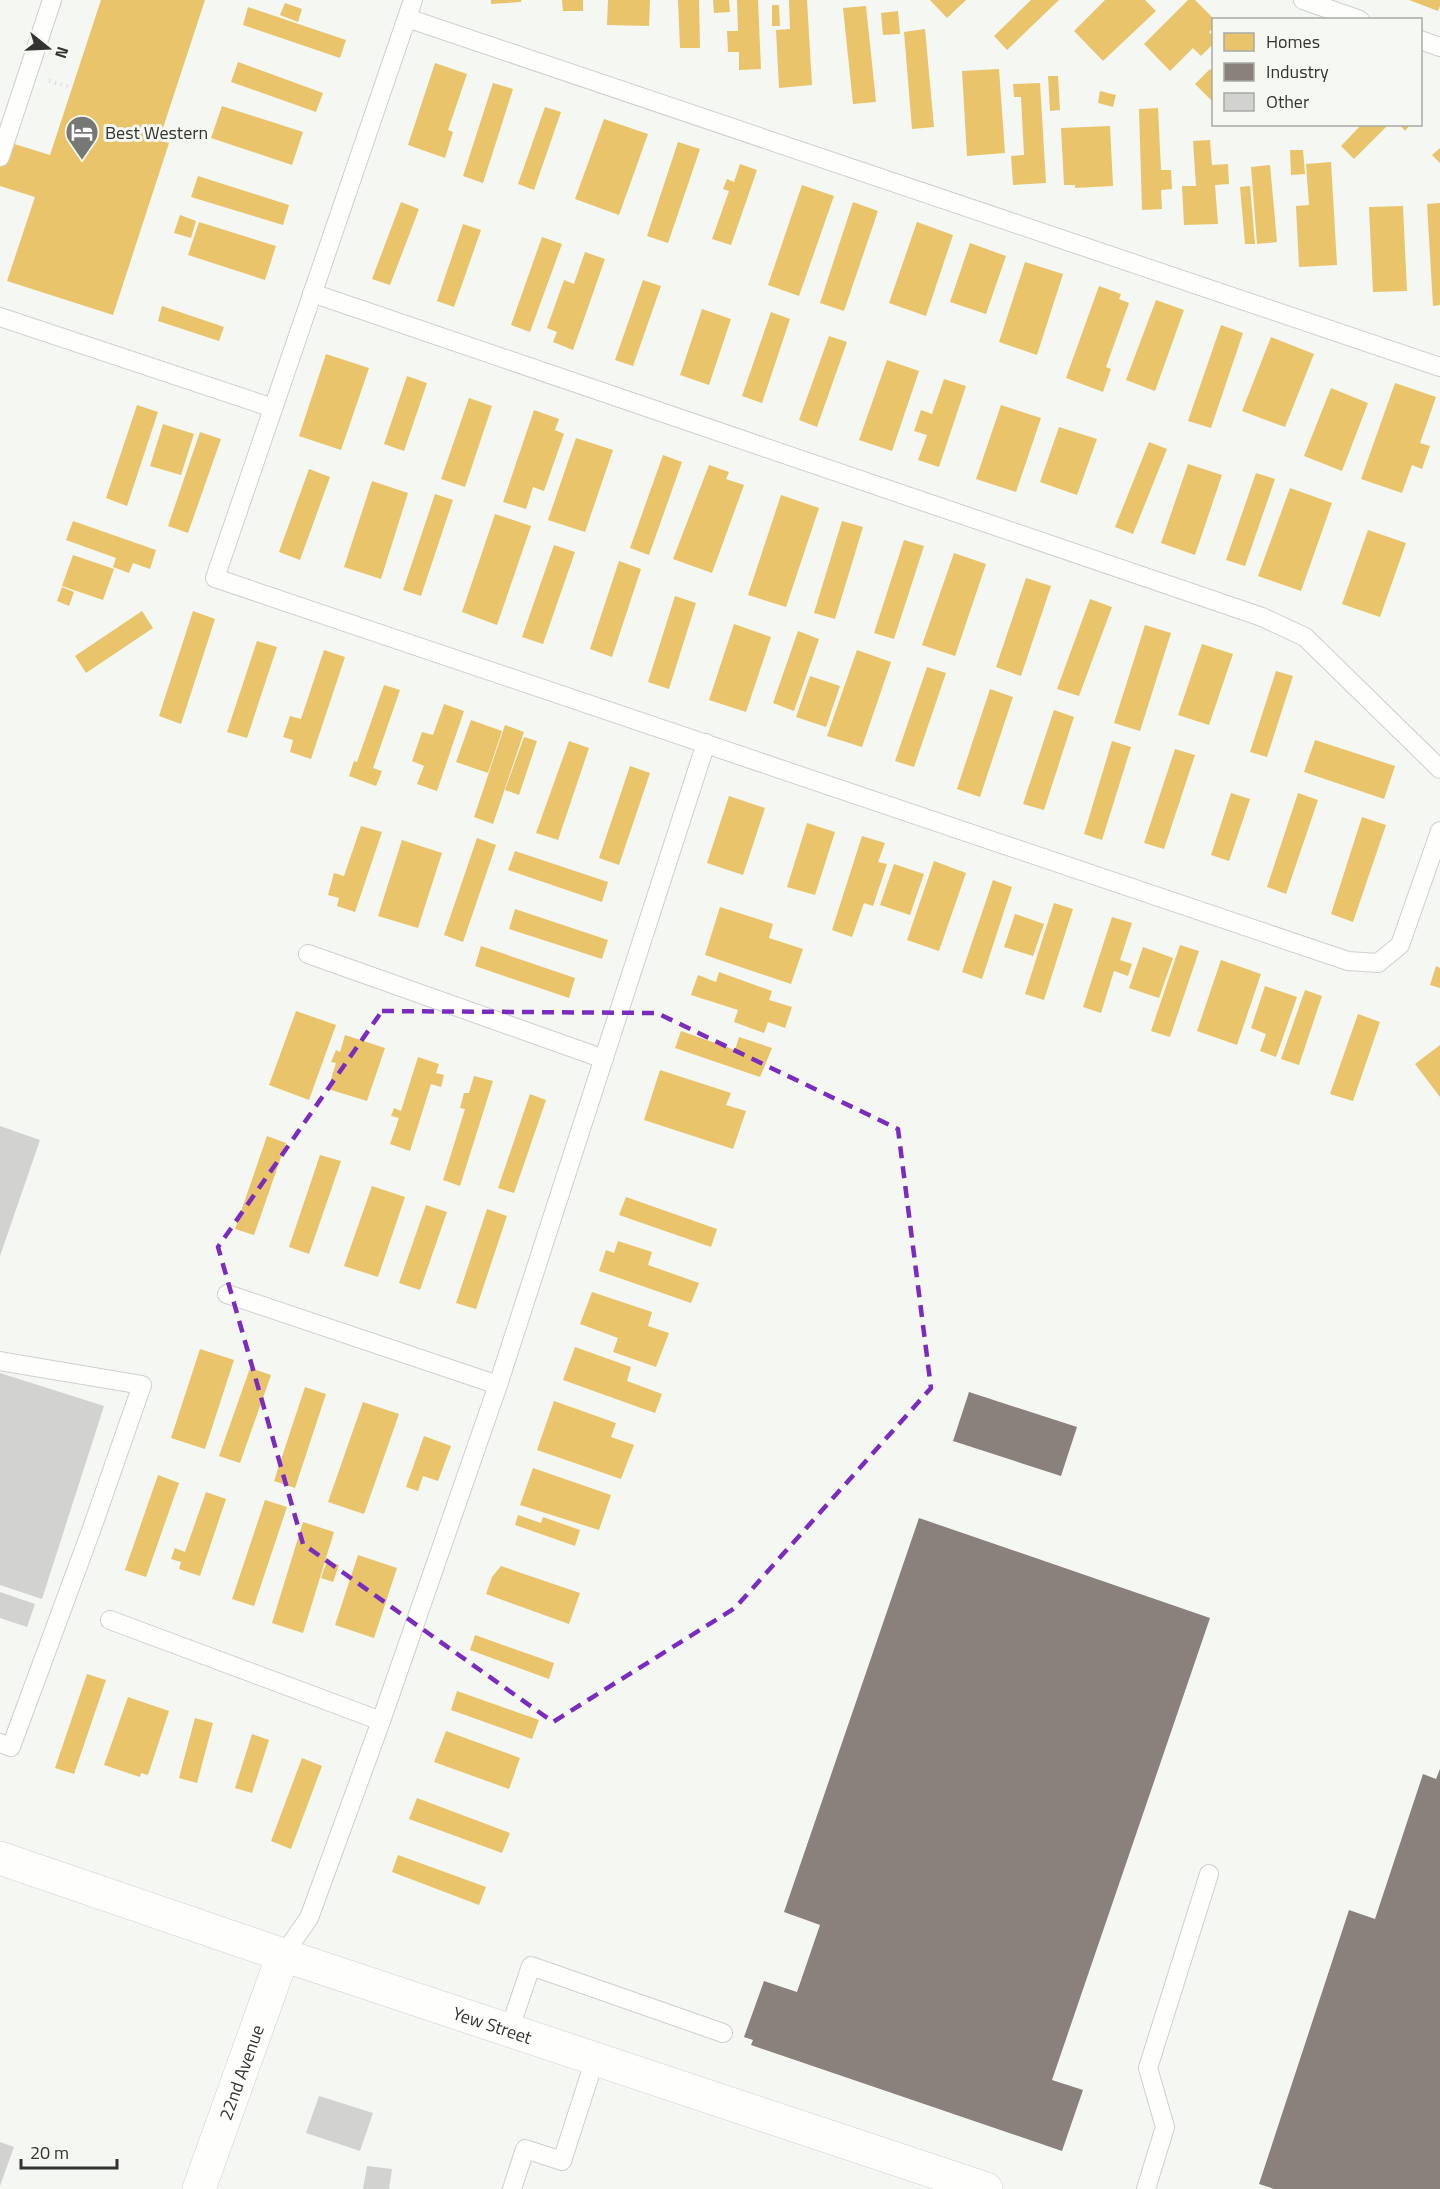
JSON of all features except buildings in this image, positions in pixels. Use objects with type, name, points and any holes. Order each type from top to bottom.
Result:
[{"type":"street","name":"Yew Street","points":[[0,1858],[283,1956],[986,2189]]},
{"type":"street","name":"22nd Avenue","points":[[199,2189],[283,1956]]},
{"type":"lane","points":[[0,157],[52,0]]},
{"type":"lane","points":[[412,0],[215,578],[1348,960],[1378,963],[1400,945],[1440,831]]},
{"type":"lane","points":[[1303,0],[1354,18]]},
{"type":"lane","points":[[407,18],[1440,367]]},
{"type":"lane","points":[[1422,41],[1440,47]]},
{"type":"lane","points":[[312,293],[1262,617],[1305,636],[1440,769]]},
{"type":"lane","points":[[0,317],[273,408]]},
{"type":"lane","points":[[283,1956],[309,1918],[381,1721],[498,1385],[706,744]]},
{"type":"lane","points":[[308,954],[604,1059]]},
{"type":"lane","points":[[227,1294],[498,1385]]},
{"type":"lane","points":[[0,1361],[142,1385],[11,1747],[0,1743]]},
{"type":"lane","points":[[110,1620],[381,1721]]},
{"type":"lane","points":[[1146,2189],[1166,2127],[1148,2068],[1209,1874]]},
{"type":"lane","points":[[509,2031],[531,1966],[723,2033]]},
{"type":"lane","points":[[512,2189],[525,2149],[562,2161],[595,2059]]},
{"type":"highlighted area","points":[[382,1011],[657,1013],[898,1129],[931,1388],[735,1608],[553,1722],[303,1544],[218,1247]]},
{"type":"place","name":"Best Western","points":[[82,161]]}]
